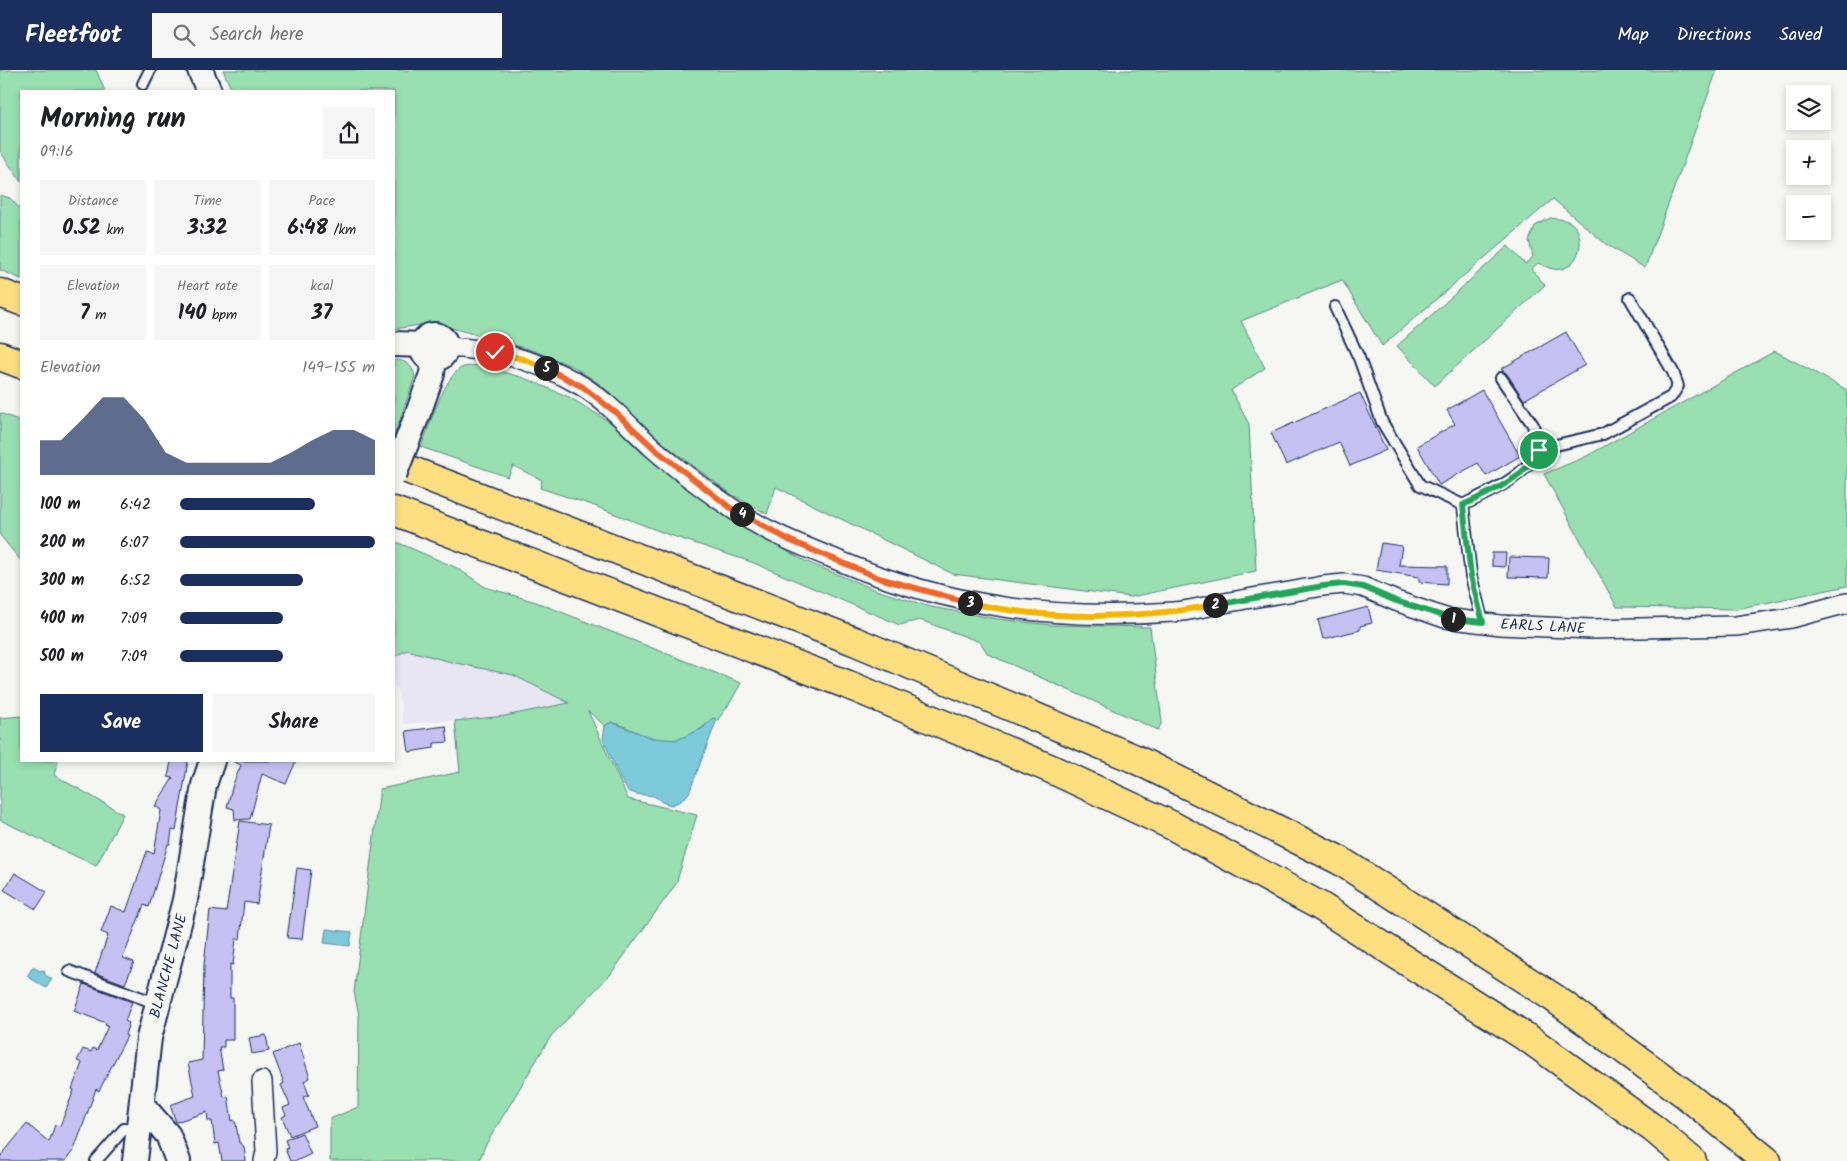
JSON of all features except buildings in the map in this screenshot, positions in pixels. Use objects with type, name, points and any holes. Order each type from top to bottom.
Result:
[{"type":"highway","points":[[0,293],[20,301]]},
{"type":"highway","points":[[0,312],[20,320]]},
{"type":"highway","points":[[0,356],[20,364]]},
{"type":"highway","points":[[395,464],[573,531],[881,652],[1133,758],[1339,860],[1554,998],[1685,1094],[1767,1161]]},
{"type":"highway","points":[[395,511],[846,684],[1049,768],[1173,826],[1320,906],[1532,1041],[1654,1130],[1692,1161]]},
{"type":"street","points":[[200,70],[209,90]]},
{"type":"street","points":[[395,344],[434,350],[432,374],[395,472]]},
{"type":"street","name":"EARLS LANE","points":[[434,350],[495,352],[523,359],[583,387],[615,412],[656,450],[732,509],[791,541],[879,578],[926,592],[994,606],[1029,612],[1084,615],[1174,612],[1344,584],[1363,587],[1445,618],[1591,629],[1736,626],[1791,618],[1847,603]]},
{"type":"street","name":"BLANCHE LANE","points":[[135,1161],[142,1105],[145,1058],[185,900],[204,785],[212,762]]},
{"type":"street","points":[[262,1081],[266,1151],[264,1161]]},
{"type":"street","points":[[142,1105],[168,1135],[178,1161]]},
{"type":"lane","points":[[143,84],[150,70]]},
{"type":"lane","points":[[1539,450],[1603,434],[1671,397],[1678,386],[1630,298]]},
{"type":"lane","points":[[1335,307],[1359,358],[1382,422],[1420,485],[1463,505]]},
{"type":"lane","points":[[1463,505],[1500,487],[1534,460],[1539,450],[1532,425],[1501,378]]},
{"type":"lane","points":[[1463,505],[1471,576],[1483,622]]},
{"type":"lane","points":[[69,971],[158,1004]]},
{"type":"lane","points":[[96,1161],[124,1130],[138,1130]]},
{"type":"shaded area","points":[[407,650],[451,662],[513,675],[570,703],[505,716],[404,724],[397,687],[395,687],[395,656]]},
{"type":"green space","points":[[0,70],[96,70],[105,90],[20,90],[20,181],[0,151]]},
{"type":"green space","points":[[223,70],[1717,70],[1645,268],[1607,245],[1553,199],[1382,346],[1342,280],[1241,321],[1265,368],[1231,390],[1249,424],[1256,571],[1131,597],[953,574],[776,487],[767,514],[731,494],[664,444],[601,385],[574,367],[532,350],[433,323],[395,329],[395,90],[232,90]]},
{"type":"green space","points":[[0,195],[10,198],[20,209],[20,279],[0,270]]},
{"type":"green space","points":[[1550,218],[1568,221],[1576,228],[1580,244],[1575,260],[1569,266],[1562,269],[1551,269],[1538,263],[1531,269],[1545,285],[1435,386],[1397,346],[1508,246],[1525,264],[1533,257],[1529,241],[1535,226]]},
{"type":"green space","points":[[1775,351],[1847,390],[1847,586],[1736,609],[1617,607],[1544,474],[1585,457]]},
{"type":"green space","points":[[395,360],[408,364],[415,376],[395,434]]},
{"type":"green space","points":[[479,365],[524,378],[569,397],[613,424],[677,480],[743,527],[807,562],[876,590],[931,607],[998,619],[1051,625],[1150,627],[1162,722],[1158,730],[988,654],[980,642],[920,620],[900,625],[754,563],[540,488],[542,480],[513,466],[508,477],[421,447],[443,391],[450,380],[463,367]]},
{"type":"green space","points":[[0,413],[20,421],[20,560],[0,535]]},
{"type":"green space","points":[[395,541],[457,568],[485,587],[536,602],[741,683],[730,703],[716,722],[715,719],[711,719],[699,730],[676,739],[668,740],[651,737],[611,722],[605,726],[588,711],[628,799],[697,815],[676,884],[610,975],[551,1036],[485,1146],[479,1161],[330,1161],[330,1119],[358,1107],[359,1015],[354,992],[380,789],[460,772],[455,721],[505,716],[569,703],[513,675],[451,662],[407,650],[395,656]]},
{"type":"green space","points":[[20,716],[20,762],[58,762],[54,775],[123,814],[96,866],[0,820],[0,718]]},
{"type":"water","points":[[715,718],[716,722],[689,793],[681,801],[671,805],[662,802],[654,796],[628,791],[621,780],[603,739],[605,726],[611,722],[652,738],[677,740],[703,728],[711,719]]},
{"type":"water","points":[[326,929],[352,932],[350,946],[324,943]]},
{"type":"water","points":[[33,967],[40,971],[44,970],[45,975],[52,979],[46,988],[27,976]]},
{"type":"route","points":[[495,352],[523,359],[546,368],[583,387],[615,412],[656,450],[732,509],[791,541],[879,578],[976,604],[1029,612],[1084,615],[1174,612],[1344,584],[1363,587],[1445,618],[1483,622],[1471,576],[1463,505],[1500,487],[1534,460],[1539,450]]}]
